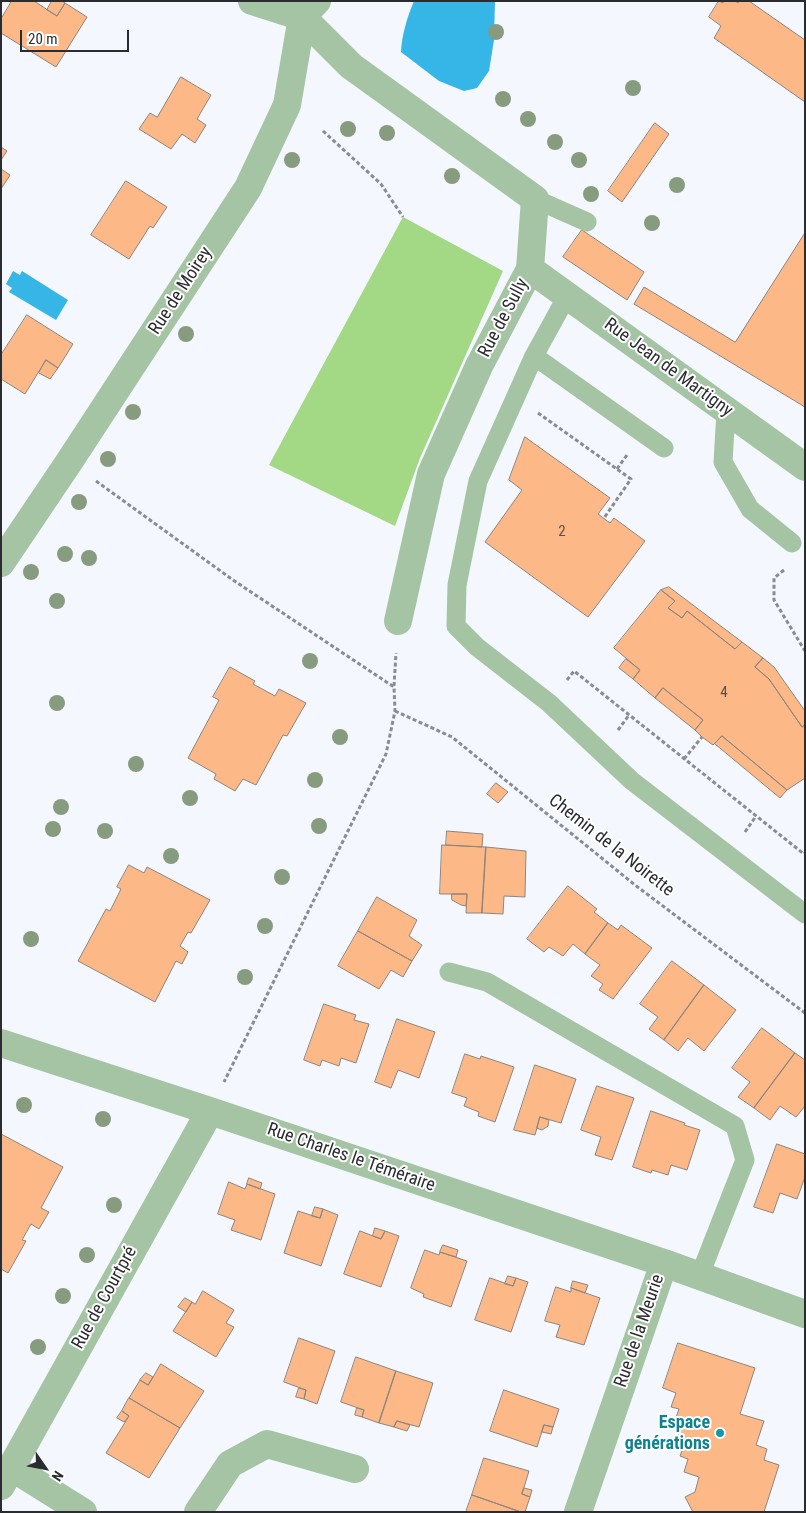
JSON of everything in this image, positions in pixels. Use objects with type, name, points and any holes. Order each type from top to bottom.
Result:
[{"type":"street","points":[[252,1],[309,9],[351,66],[535,199]]},
{"type":"street","name":"Rue de Moirey","points":[[1,563],[248,188],[287,105],[309,9]]},
{"type":"street","name":"Rue de Sully","points":[[398,621],[431,474],[478,366],[530,269],[535,199]]},
{"type":"street","name":"Rue Jean de Martigny","points":[[530,269],[805,467]]},
{"type":"street","name":"Rue Charles le Téméraire","points":[[1,1043],[700,1275],[805,1314]]},
{"type":"street","name":"Rue de Courtpré","points":[[6,1476],[210,1111]]},
{"type":"street","name":"Rue de la Meurie","points":[[578,1512],[664,1263]]},
{"type":"street","points":[[198,1512],[230,1464],[267,1444],[355,1469]]},
{"type":"street","points":[[6,1476],[83,1512]]},
{"type":"lane","points":[[535,199],[587,222]]},
{"type":"lane","points":[[567,296],[534,356],[478,480],[457,585],[456,626],[477,647],[549,703],[632,781],[805,914]]},
{"type":"lane","points":[[534,356],[664,448]]},
{"type":"lane","points":[[726,411],[723,462],[750,509],[792,543]]},
{"type":"lane","points":[[449,972],[487,982],[735,1126],[745,1160],[700,1275]]},
{"type":"path","points":[[323,131],[381,184],[403,217]]},
{"type":"path","points":[[516,397],[631,479],[604,518]]},
{"type":"path","points":[[69,462],[232,580],[394,687],[395,711],[386,754],[210,1111]]},
{"type":"path","points":[[790,566],[774,578],[774,600],[805,651]]},
{"type":"path","points":[[549,703],[574,671],[805,853]]},
{"type":"path","name":"Chemin de la Noirette","points":[[395,711],[452,737],[635,884],[805,1013]]},
{"type":"path","points":[[684,759],[702,737]]},
{"type":"green space","points":[[403,217],[503,271],[420,458],[395,526],[269,465]]},
{"type":"water","points":[[414,1],[495,1],[494,40],[489,71],[477,88],[464,91],[439,81],[401,52],[405,26]]},
{"type":"water","points":[[13,271],[20,275],[22,271],[68,300],[56,320],[9,292],[12,288],[6,284]]},
{"type":"building","points":[[12,1],[34,1],[57,16],[65,3],[87,17],[56,67],[1,33],[1,19]]},
{"type":"building","points":[[52,1],[62,1],[65,3],[57,16],[47,10]]},
{"type":"building","points":[[719,1],[723,3],[724,1],[735,1],[738,3],[739,1],[749,1],[805,40],[805,102],[714,38],[721,26],[709,17]]},
{"type":"building","points":[[181,77],[211,95],[197,119],[206,125],[195,143],[182,134],[171,149],[139,129],[150,113],[157,117]]},
{"type":"building","points":[[655,123],[669,134],[622,202],[608,191]]},
{"type":"building","points":[[1,147],[7,151],[1,160]]},
{"type":"building","points":[[1,169],[10,175],[1,189]]},
{"type":"building","points":[[126,181],[167,207],[153,228],[150,226],[129,259],[91,235]]},
{"type":"building","points":[[582,230],[644,272],[627,300],[563,257]]},
{"type":"building","points":[[805,233],[805,407],[634,304],[644,287],[735,342]]},
{"type":"building","points":[[27,315],[73,344],[58,368],[46,360],[25,394],[1,379],[1,355]]},
{"type":"building","points":[[46,360],[58,368],[50,379],[39,373]]},
{"type":"building","points":[[525,437],[610,498],[598,514],[610,523],[614,518],[645,541],[588,617],[485,542],[522,490],[509,480]]},
{"type":"building","points":[[669,587],[742,642],[735,649],[687,611],[682,618],[668,608],[675,601],[661,590]]},
{"type":"building","points":[[661,590],[675,601],[668,608],[682,618],[687,611],[735,649],[742,642],[763,658],[755,667],[769,679],[802,727],[805,725],[805,778],[787,790],[722,736],[713,745],[702,737],[695,730],[703,720],[663,688],[655,698],[633,679],[640,670],[614,648]]},
{"type":"building","points":[[763,658],[774,667],[805,711],[805,725],[802,727],[769,679],[755,667]]},
{"type":"building","points":[[626,659],[640,670],[633,679],[619,668]]},
{"type":"building","points":[[230,667],[255,681],[253,684],[275,696],[279,689],[306,703],[287,736],[283,735],[256,785],[243,779],[235,791],[214,779],[216,774],[188,758],[219,700],[213,697]]},
{"type":"building","points":[[663,688],[703,720],[695,730],[655,698]]},
{"type":"building","points":[[722,736],[787,790],[780,798],[715,744]]},
{"type":"building","points":[[496,783],[508,792],[498,803],[487,794]]},
{"type":"building","points":[[447,831],[483,834],[482,847],[446,845]]},
{"type":"building","points":[[442,845],[486,847],[482,913],[466,913],[467,894],[440,894]]},
{"type":"building","points":[[486,847],[526,851],[525,897],[504,896],[503,914],[482,913]]},
{"type":"building","points":[[129,865],[144,873],[147,867],[210,900],[191,933],[188,932],[180,946],[188,952],[182,964],[176,961],[155,1002],[78,961],[106,909],[110,911],[121,889],[117,887]]},
{"type":"building","points":[[568,886],[597,909],[594,912],[608,923],[585,954],[573,944],[563,956],[549,947],[544,952],[527,939]]},
{"type":"building","points":[[452,894],[467,894],[466,906],[452,900]]},
{"type":"building","points":[[377,897],[417,920],[409,936],[422,945],[412,961],[358,931]]},
{"type":"building","points":[[608,923],[618,930],[621,925],[652,948],[613,999],[599,990],[603,984],[591,976],[600,965],[585,954]]},
{"type":"building","points":[[358,931],[412,961],[403,977],[391,970],[379,989],[338,966]]},
{"type":"building","points":[[672,961],[704,985],[664,1040],[649,1029],[658,1017],[640,1004]]},
{"type":"building","points":[[704,985],[736,1010],[704,1051],[688,1038],[678,1051],[664,1040]]},
{"type":"building","points":[[324,1004],[356,1015],[354,1020],[369,1024],[356,1063],[341,1058],[339,1066],[322,1060],[320,1066],[304,1060]]},
{"type":"building","points":[[397,1019],[435,1032],[419,1078],[398,1070],[391,1088],[375,1082]]},
{"type":"building","points":[[762,1028],[795,1053],[754,1108],[738,1097],[750,1082],[732,1068]]},
{"type":"building","points":[[795,1053],[805,1060],[805,1106],[796,1117],[780,1106],[770,1120],[754,1108]]},
{"type":"building","points":[[465,1054],[480,1059],[481,1056],[514,1067],[495,1122],[478,1116],[479,1112],[464,1106],[467,1098],[452,1093]]},
{"type":"building","points":[[535,1065],[576,1079],[561,1123],[540,1117],[535,1135],[514,1130]]},
{"type":"building","points":[[597,1086],[634,1098],[612,1160],[595,1155],[601,1137],[581,1130]]},
{"type":"building","points":[[651,1111],[700,1130],[687,1170],[671,1165],[668,1175],[652,1170],[651,1173],[633,1167]]},
{"type":"building","points":[[540,1117],[549,1120],[548,1126],[542,1130],[537,1128]]},
{"type":"building","points":[[1,1134],[63,1167],[41,1208],[49,1212],[39,1229],[31,1224],[22,1240],[26,1241],[8,1273],[1,1269]]},
{"type":"building","points":[[777,1144],[805,1154],[805,1177],[797,1199],[780,1193],[773,1213],[754,1207]]},
{"type":"building","points":[[249,1178],[262,1183],[260,1189],[247,1184]]},
{"type":"building","points":[[229,1182],[245,1189],[247,1184],[275,1194],[261,1240],[231,1230],[235,1220],[218,1214]]},
{"type":"building","points":[[315,1207],[323,1209],[320,1218],[312,1216]]},
{"type":"building","points":[[323,1209],[338,1215],[321,1266],[284,1253],[298,1211],[320,1218]]},
{"type":"building","points":[[375,1228],[385,1231],[381,1239],[373,1236]]},
{"type":"building","points":[[360,1231],[381,1239],[385,1231],[399,1236],[381,1287],[344,1274]]},
{"type":"building","points":[[443,1245],[458,1250],[456,1257],[440,1252]]},
{"type":"building","points":[[425,1250],[439,1255],[440,1252],[467,1261],[451,1307],[423,1297],[424,1294],[411,1288]]},
{"type":"building","points":[[508,1276],[516,1278],[513,1286],[505,1284]]},
{"type":"building","points":[[490,1278],[513,1286],[516,1278],[528,1282],[511,1332],[475,1320]]},
{"type":"building","points":[[573,1281],[588,1285],[585,1293],[571,1288]]},
{"type":"building","points":[[556,1287],[571,1292],[571,1288],[600,1298],[584,1345],[556,1337],[560,1325],[545,1321]]},
{"type":"building","points":[[203,1291],[234,1310],[226,1323],[234,1327],[216,1357],[173,1331],[192,1302],[195,1304]]},
{"type":"building","points":[[185,1298],[192,1302],[186,1312],[178,1307]]},
{"type":"building","points":[[299,1338],[335,1351],[317,1404],[304,1399],[306,1390],[284,1382]]},
{"type":"building","name":"Espace générations","points":[[678,1343],[755,1368],[740,1414],[764,1421],[756,1445],[767,1449],[764,1460],[779,1465],[764,1512],[693,1512],[685,1497],[695,1492],[699,1477],[684,1472],[688,1459],[680,1456],[685,1443],[677,1440],[682,1425],[674,1423],[679,1409],[671,1407],[676,1393],[663,1388]]},
{"type":"building","points":[[356,1357],[396,1371],[379,1423],[362,1417],[364,1410],[341,1402]]},
{"type":"building","points":[[161,1364],[204,1391],[180,1428],[129,1398],[140,1380],[148,1385]]},
{"type":"building","points":[[396,1371],[433,1383],[419,1427],[397,1421],[394,1427],[379,1423]]},
{"type":"building","points":[[146,1373],[153,1377],[148,1385],[140,1380]]},
{"type":"building","points":[[299,1388],[306,1390],[304,1399],[296,1397]]},
{"type":"building","points":[[504,1390],[559,1409],[553,1427],[544,1425],[537,1447],[490,1431]]},
{"type":"building","points":[[129,1398],[180,1428],[149,1478],[106,1453],[129,1416],[122,1411]]},
{"type":"building","points":[[357,1408],[364,1410],[362,1417],[355,1415]]},
{"type":"building","points":[[122,1411],[129,1416],[124,1422],[117,1418]]},
{"type":"building","points":[[397,1421],[410,1425],[407,1431],[394,1427]]},
{"type":"building","points":[[544,1425],[553,1427],[551,1434],[542,1432]]},
{"type":"building","points":[[484,1458],[529,1471],[522,1494],[530,1497],[525,1512],[472,1495]]},
{"type":"building","points":[[524,1488],[532,1490],[530,1497],[522,1494]]},
{"type":"building","points":[[472,1495],[521,1512],[466,1512]]},
{"type":"place","name":"Espace générations","points":[[720,1433]]}]
